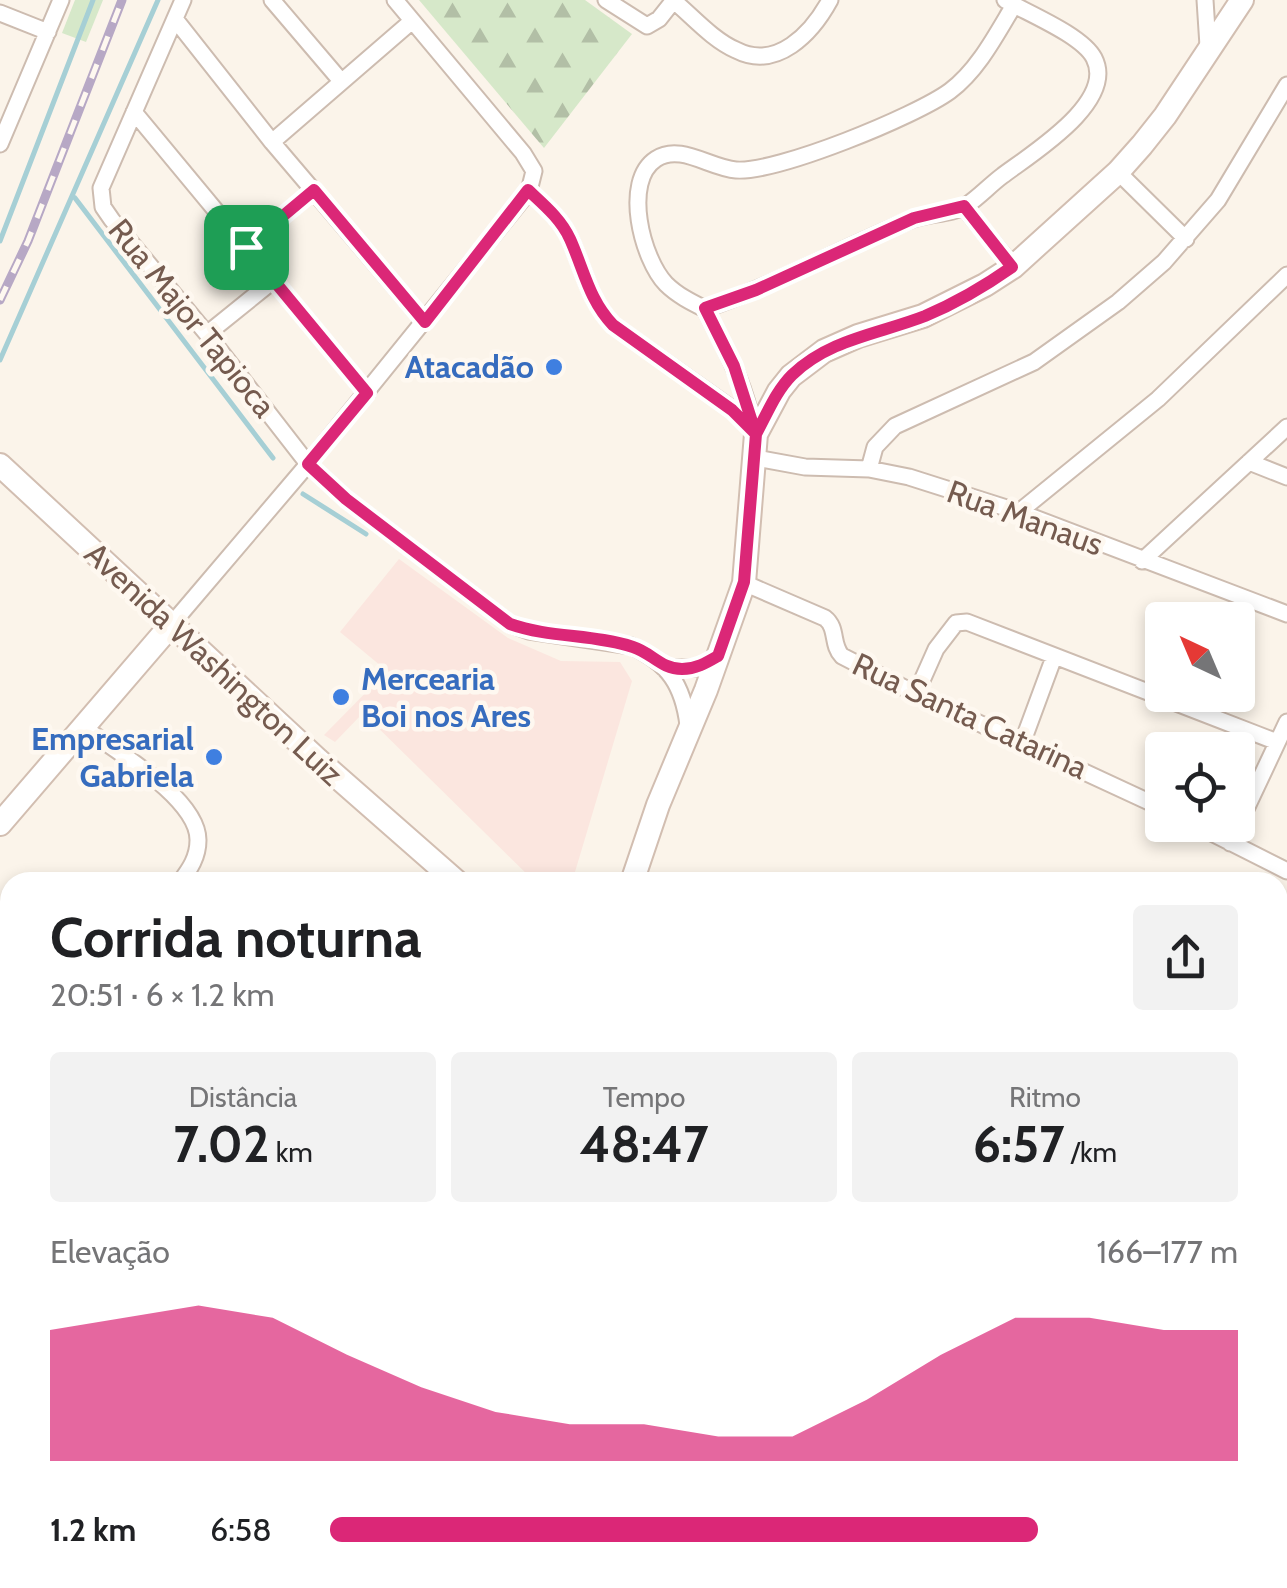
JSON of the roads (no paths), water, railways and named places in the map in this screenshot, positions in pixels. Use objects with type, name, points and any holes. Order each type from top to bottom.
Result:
[{"type":"street","points":[[0,144],[61,0]]},
{"type":"street","name":"Rua Major Tapioca","points":[[183,0],[105,176],[100,198],[112,220],[308,464],[346,499],[510,624],[529,631],[632,646],[664,668]]},
{"type":"street","points":[[272,0],[341,81]]},
{"type":"street","points":[[0,824],[308,464],[528,190],[534,171],[524,153],[395,0]]},
{"type":"street","points":[[606,0],[647,26],[659,19],[674,0],[736,50],[763,55],[791,47],[805,36],[830,0]]},
{"type":"street","points":[[1205,0],[1208,46]]},
{"type":"street","points":[[755,432],[779,390],[824,351],[923,316],[985,286],[1012,267],[1118,172],[1165,116],[1242,0]]},
{"type":"street","points":[[635,872],[744,582],[756,458],[749,404],[705,308],[666,284],[646,250],[636,194],[646,168],[668,152],[729,169],[758,168],[880,126],[948,92],[986,50],[1009,3],[1093,56],[1098,71],[1092,96],[1065,127],[964,206],[914,218],[756,290],[705,308]]},
{"type":"street","points":[[0,13],[48,32]]},
{"type":"street","points":[[174,19],[425,322]]},
{"type":"street","points":[[272,142],[412,21]]},
{"type":"street","points":[[869,469],[876,447],[895,426],[1034,362],[1118,302],[1186,239],[1218,200],[1287,85]]},
{"type":"street","points":[[134,112],[367,393]]},
{"type":"street","points":[[1118,172],[1186,239]]},
{"type":"street","points":[[246,247],[314,190]]},
{"type":"street","points":[[528,190],[556,216],[569,237],[600,312],[732,410],[755,432]]},
{"type":"street","points":[[964,206],[1012,267]]},
{"type":"street","points":[[1019,512],[1158,398],[1287,275]]},
{"type":"street","points":[[207,334],[274,280]]},
{"type":"street","points":[[1142,561],[1287,427]]},
{"type":"street","name":"Rua Manaus","points":[[756,458],[805,467],[869,469],[909,477],[1019,512],[1287,614]]},
{"type":"street","points":[[1250,462],[1287,477]]},
{"type":"street","name":"Avenida Washington Luiz","points":[[0,465],[445,872]]},
{"type":"street","name":"Rua Santa Catarina","points":[[744,582],[825,618],[833,626],[839,653],[916,694],[1145,800]]},
{"type":"street","points":[[916,694],[936,649],[960,622],[1276,742]]},
{"type":"street","points":[[664,668],[697,668],[718,656]]},
{"type":"street","points":[[1023,741],[1054,657]]},
{"type":"street","points":[[664,668],[685,700],[688,729]]},
{"type":"street","points":[[1287,722],[1230,843],[1287,871]]},
{"type":"street","points":[[83,727],[170,792],[194,821],[197,851],[188,872]]},
{"type":"street","name":"Avenida Washington Luiz","points":[[431,860],[439,872]]},
{"type":"waterway","points":[[0,241],[93,0]]},
{"type":"waterway","points":[[0,360],[158,0]]},
{"type":"waterway","points":[[75,198],[273,458]]},
{"type":"waterway","points":[[303,494],[366,534]]},
{"type":"railway","points":[[0,300],[28,241],[122,0]]},
{"type":"place","name":"Atacadão","points":[[554,367]]},
{"type":"place","name":"Mercearia Boi nos Ares","points":[[341,697]]},
{"type":"place","name":"Empresarial Gabriela","points":[[214,757]]}]
